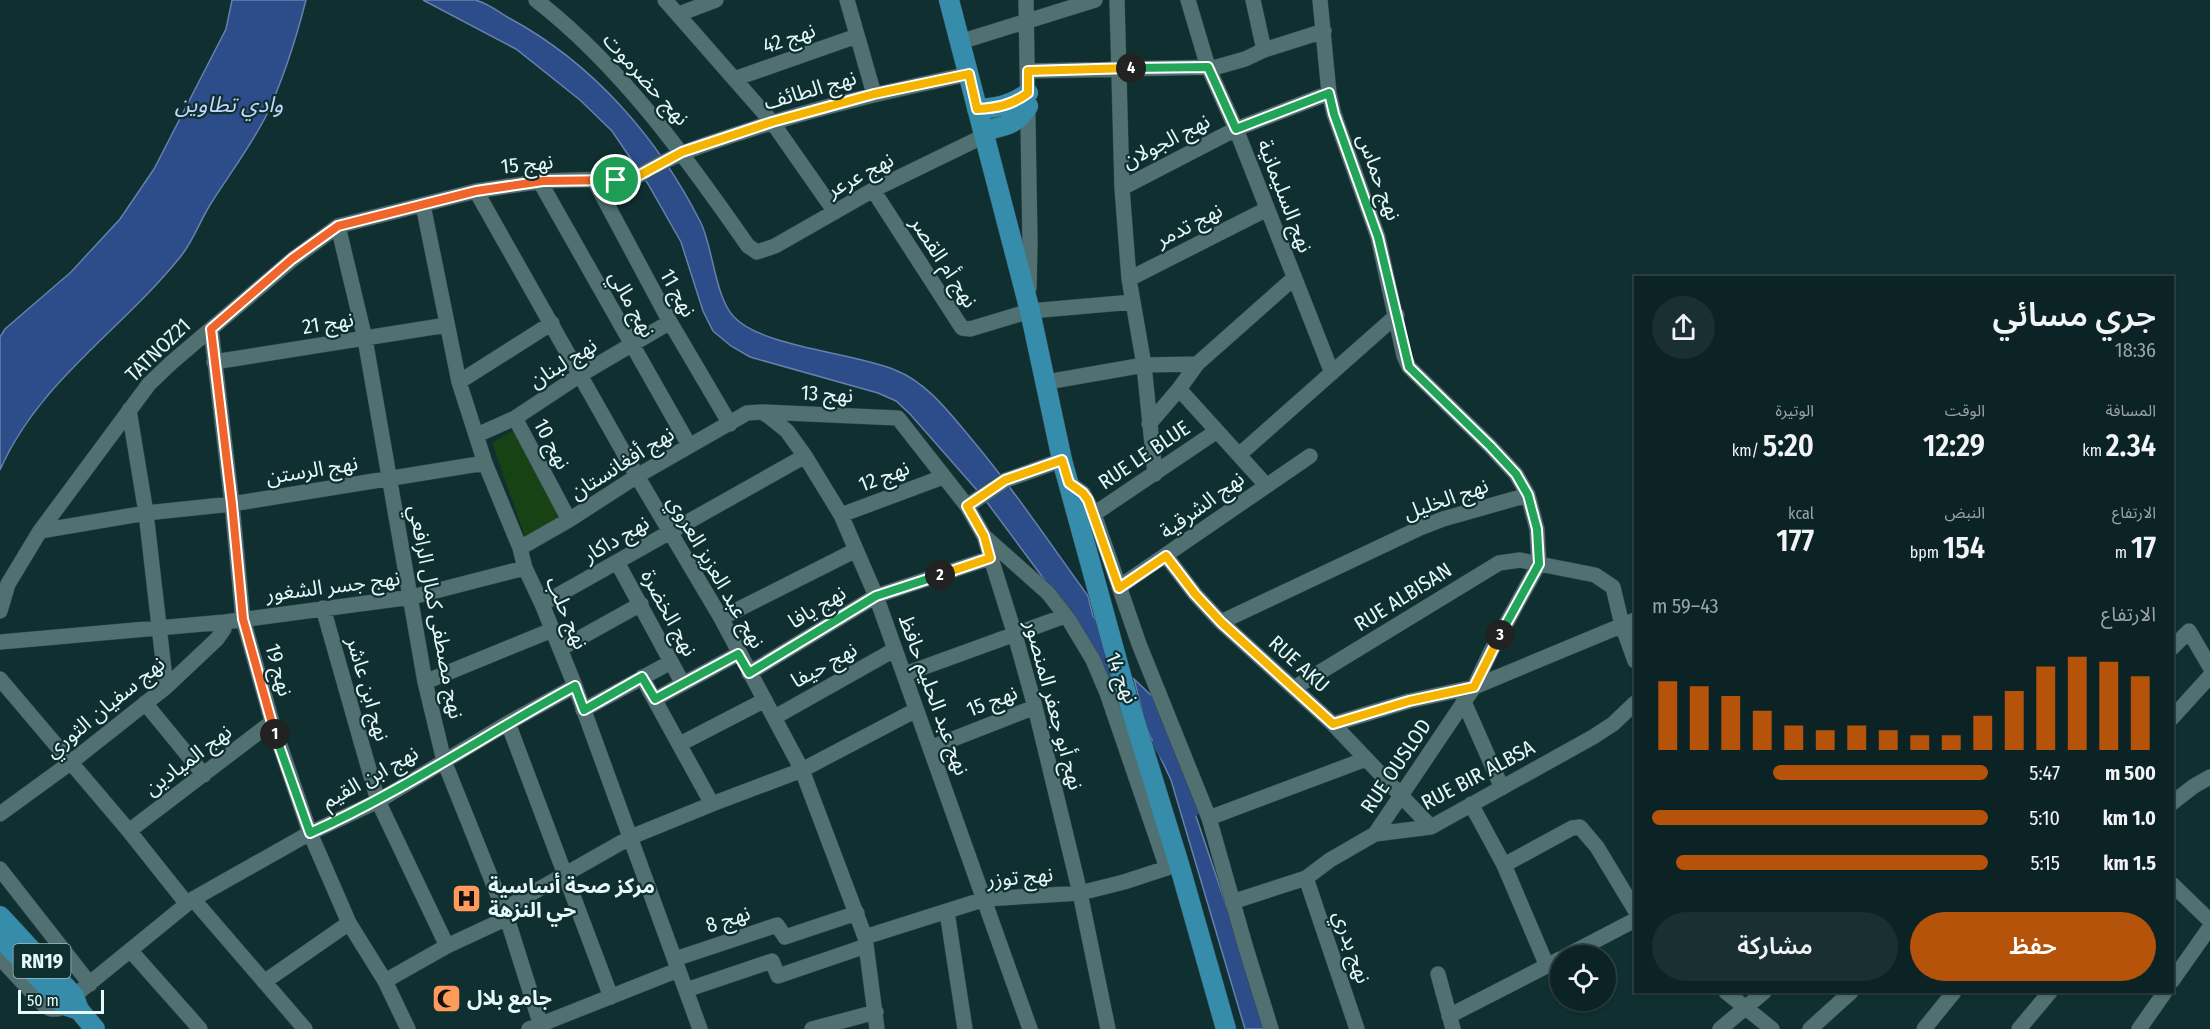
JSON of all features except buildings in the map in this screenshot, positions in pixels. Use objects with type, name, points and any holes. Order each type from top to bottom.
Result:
[{"type":"main road","points":[[949,0],[1029,307],[1062,460],[1173,866],[1226,1029]]},
{"type":"main road","points":[[977,109],[1028,100]]},
{"type":"main road","points":[[983,133],[1014,123],[1021,118],[1028,100]]},
{"type":"main road","name":"RN19","points":[[0,916],[95,1029]]},
{"type":"main road","name":"RN19","points":[[0,937],[72,1004]]},
{"type":"street","name":"نهج حضرموت","points":[[536,0],[593,50],[619,77],[682,152],[748,246],[757,252]]},
{"type":"street","points":[[665,0],[772,122],[835,212]]},
{"type":"street","points":[[679,14],[716,0]]},
{"type":"street","points":[[847,0],[874,94]]},
{"type":"street","points":[[1026,0],[1029,307],[1133,302]]},
{"type":"street","points":[[960,42],[1095,0]]},
{"type":"street","points":[[1117,0],[1122,188],[1129,279],[1144,365],[1155,474]]},
{"type":"street","name":"نهج السليمانية","points":[[1188,0],[1208,67],[1236,129],[1332,373]]},
{"type":"street","points":[[1253,0],[1264,50]]},
{"type":"street","name":"نهج حماس","points":[[1320,0],[1329,93],[1334,114],[1378,237],[1397,315],[1404,356],[1409,367]]},
{"type":"street","points":[[1028,71],[1228,65],[1264,50],[1324,31]]},
{"type":"street","name":"نهج 42","points":[[734,79],[857,36]]},
{"type":"street","name":"نهج الطائف","points":[[638,176],[665,159],[682,152],[772,122],[874,94],[969,74]]},
{"type":"street","name":"نهج الجولان","points":[[1122,188],[1236,129],[1329,93]]},
{"type":"street","name":"نهج عرعر","points":[[757,252],[775,246],[873,190],[983,133]]},
{"type":"street","name":"نهج 15","points":[[423,205],[476,191],[540,182],[623,180],[638,176]]},
{"type":"street","name":"نهج 11","points":[[594,180],[670,322],[730,424]]},
{"type":"street","name":"نهج مالي","points":[[540,182],[689,445]]},
{"type":"street","name":"نهج أم القصر","points":[[873,190],[962,328],[970,329],[1029,307]]},
{"type":"street","name":"نهج عبد العزيز العروي","points":[[476,191],[637,476],[721,618],[738,654],[775,717],[802,770],[866,942],[877,1029]]},
{"type":"street","name":"TATNOZ21","points":[[0,611],[14,571],[40,531],[155,378],[292,259],[338,226],[423,205]]},
{"type":"street","name":"نهج حلب","points":[[423,205],[459,382],[485,463],[520,549],[525,568],[575,686],[700,1029]]},
{"type":"street","name":"نهج تدمر","points":[[1129,279],[1268,209]]},
{"type":"street","name":"نهج مصطفى كمال الرافعي","points":[[338,226],[365,339],[412,597],[425,682],[444,761],[506,913],[537,1028]]},
{"type":"street","points":[[1149,424],[1197,364],[1294,278]]},
{"type":"street","points":[[1240,454],[1397,315]]},
{"type":"street","name":"نهج لبنان","points":[[477,435],[515,418],[580,375],[670,322]]},
{"type":"street","points":[[459,382],[552,323]]},
{"type":"street","name":"نهج 21","points":[[214,362],[447,325]]},
{"type":"street","name":"نهج 19","points":[[211,329],[243,619],[272,722],[310,833],[350,923],[385,981],[406,1028]]},
{"type":"street","points":[[1047,382],[1144,365],[1197,364]]},
{"type":"street","name":"نهج الخليل","points":[[1221,622],[1420,528],[1443,519],[1528,495],[1516,474],[1490,446],[1409,367]]},
{"type":"street","points":[[1179,389],[1266,485]]},
{"type":"street","points":[[129,410],[146,513],[166,687]]},
{"type":"street","name":"نهج أفغانستان","points":[[520,549],[689,445],[751,412]]},
{"type":"street","name":"نهج 13","points":[[751,412],[898,418]]},
{"type":"street","name":"نهج عبد الحليم حافظ","points":[[751,412],[767,415],[778,422],[805,456],[841,515],[876,596],[894,650],[905,674],[1030,1029]]},
{"type":"street","name":"نهج 10","points":[[515,418],[569,520]]},
{"type":"street","name":"نهج أبو جعفر المنصور","points":[[898,418],[967,506],[984,536],[1035,707],[1080,893],[1108,1029]]},
{"type":"street","name":"RUE LE BLUE","points":[[1094,514],[1217,431]]},
{"type":"street","name":"نهج داكار","points":[[542,604],[805,456]]},
{"type":"street","name":"نهج الشرقية","points":[[1119,588],[1310,456]]},
{"type":"street","points":[[967,506],[1005,480],[1062,460]]},
{"type":"street","name":"نهج الرستن","points":[[40,531],[146,513],[232,504],[485,463]]},
{"type":"street","name":"نهج 12","points":[[841,515],[943,477]]},
{"type":"street","points":[[1070,486],[1083,493],[1094,514],[1159,695],[1209,818],[1271,1029]]},
{"type":"street","points":[[1528,495],[1537,529],[1539,564]]},
{"type":"street","name":"نهج 14","points":[[984,536],[1048,593],[1093,660],[1173,866]]},
{"type":"street","points":[[721,618],[856,550]]},
{"type":"street","name":"RUE AKU","points":[[1166,556],[1195,594],[1221,622],[1333,724],[1431,827]]},
{"type":"street","name":"نهج يافا","points":[[749,673],[876,596],[990,558]]},
{"type":"street","name":"RUE ALBISAN","points":[[1294,688],[1499,563],[1521,560],[1595,575],[1604,579],[1613,587],[1629,623]]},
{"type":"street","name":"نهج الخضرة","points":[[617,562],[683,684]]},
{"type":"street","name":"RUE OUSLOD","points":[[1375,834],[1474,687],[1539,564]]},
{"type":"street","name":"نهج جسر الشغور","points":[[0,642],[225,622],[412,597],[525,568]]},
{"type":"street","points":[[560,649],[641,604]]},
{"type":"street","name":"نهج ابن عاشر","points":[[323,608],[378,801],[447,946]]},
{"type":"street","points":[[905,674],[1065,616]]},
{"type":"street","name":"نهج سفيان الثوري","points":[[0,814],[70,763],[166,687],[217,639],[224,629],[225,622]]},
{"type":"street","points":[[1333,724],[1409,701],[1474,687],[1629,623],[1634,655]]},
{"type":"street","points":[[425,682],[552,630]]},
{"type":"street","points":[[2174,646],[2188,631],[2210,667]]},
{"type":"street","name":"نهج حيفا","points":[[775,717],[894,650]]},
{"type":"street","points":[[655,699],[738,654]]},
{"type":"street","points":[[584,710],[671,662]]},
{"type":"street","points":[[2174,716],[2210,676]]},
{"type":"street","points":[[642,677],[712,804]]},
{"type":"street","points":[[0,679],[190,902],[305,1029]]},
{"type":"street","name":"نهج ابن القيم","points":[[72,1004],[90,984],[129,950],[190,902],[310,833],[378,801],[508,723],[575,686]]},
{"type":"street","points":[[680,744],[765,700]]},
{"type":"street","points":[[1464,702],[1502,788]]},
{"type":"street","points":[[145,704],[204,775]]},
{"type":"street","name":"RUE BIR ALBSA","points":[[1232,902],[1306,879],[1330,860],[1375,834],[1431,827],[1593,737],[1612,724],[1634,704]]},
{"type":"street","name":"نهج 15","points":[[930,748],[1035,707]]},
{"type":"street","points":[[385,981],[506,913],[565,873],[631,837],[802,770],[916,710]]},
{"type":"street","name":"نهج الميادين","points":[[129,831],[272,722]]},
{"type":"street","points":[[508,723],[611,997]]},
{"type":"street","points":[[1209,818],[1366,759]]},
{"type":"street","points":[[2174,801],[2210,777]]},
{"type":"street","points":[[1471,804],[1550,956]]},
{"type":"street","points":[[1504,866],[1572,828],[1580,826],[1597,847],[1634,908]]},
{"type":"street","name":"نهج توزر","points":[[686,990],[772,961],[777,976],[985,899],[1080,893],[1173,866]]},
{"type":"street","points":[[0,869],[90,984]]},
{"type":"street","name":"نهج بدري","points":[[1306,879],[1357,1029]]},
{"type":"street","points":[[2174,886],[2210,921]]},
{"type":"street","points":[[947,912],[965,1029]]},
{"type":"street","name":"نهج 8","points":[[676,965],[777,925],[786,937],[857,913]]},
{"type":"street","points":[[1587,945],[1634,921]]},
{"type":"street","points":[[264,982],[350,923]]},
{"type":"street","points":[[2174,978],[2210,927]]},
{"type":"street","points":[[129,950],[200,1029]]},
{"type":"street","points":[[0,958],[45,1006],[56,1010],[72,1004]]},
{"type":"street","points":[[1438,974],[1451,1023],[1550,964]]},
{"type":"street","points":[[537,1028],[611,997],[676,965]]},
{"type":"street","points":[[1727,993],[1772,1029]]},
{"type":"street","points":[[1720,1029],[1763,993]]},
{"type":"street","points":[[1810,1029],[1850,993]]},
{"type":"street","points":[[1924,1029],[1952,993]]},
{"type":"street","points":[[2019,1029],[2049,993]]},
{"type":"street","points":[[2139,1029],[2164,993]]},
{"type":"street","points":[[812,1029],[876,1012]]},
{"type":"green space","points":[[516,429],[565,518],[526,539],[492,443]]},
{"type":"water","name":"وادي تطاوين","points":[[232,0],[306,0],[289,59],[266,116],[181,256],[134,308],[83,357],[36,410],[16,439],[0,470],[0,337],[5,329],[71,272],[120,219],[154,169],[226,29]]},
{"type":"water","points":[[423,0],[475,0],[488,5],[540,36],[595,80],[644,133],[684,192],[705,233],[718,285],[734,317],[765,336],[895,370],[917,382],[936,398],[1000,475],[1088,596],[1093,616],[1102,629],[1118,699],[1067,610],[983,497],[910,414],[896,401],[878,393],[750,357],[731,346],[713,331],[703,311],[681,242],[648,184],[612,131],[580,100],[516,49]]},
{"type":"water","points":[[1134,679],[1157,701],[1268,1029],[1245,1029],[1171,780],[1146,727]]},
{"type":"waterway","points":[[1163,743],[1180,767],[1191,807]]},
{"type":"place","name":"مركز صحة أساسية حي النزهة","points":[[467,898]]},
{"type":"place","name":"جامع بلال","points":[[446,998]]},
{"type":"route","points":[[1208,67],[1236,129],[1329,93],[1353,170],[1378,237],[1397,315],[1404,356],[1409,367],[1418,377],[1516,474],[1528,495],[1537,529],[1539,564],[1474,687],[1409,701],[1333,724],[1221,622],[1195,594],[1166,556],[1119,588],[1088,500],[1083,493],[1069,483],[1062,460],[1005,480],[967,506],[984,536],[990,558],[876,596],[749,673],[738,654],[655,699],[642,677],[584,710],[575,686],[508,723],[378,801],[310,833],[272,722],[243,619],[211,329],[292,259],[338,226],[476,191],[543,181],[616,180],[638,176],[665,159],[682,152],[772,122],[874,94],[969,74],[977,109],[988,109],[1016,102],[1028,93],[1028,71],[1208,67]]}]
